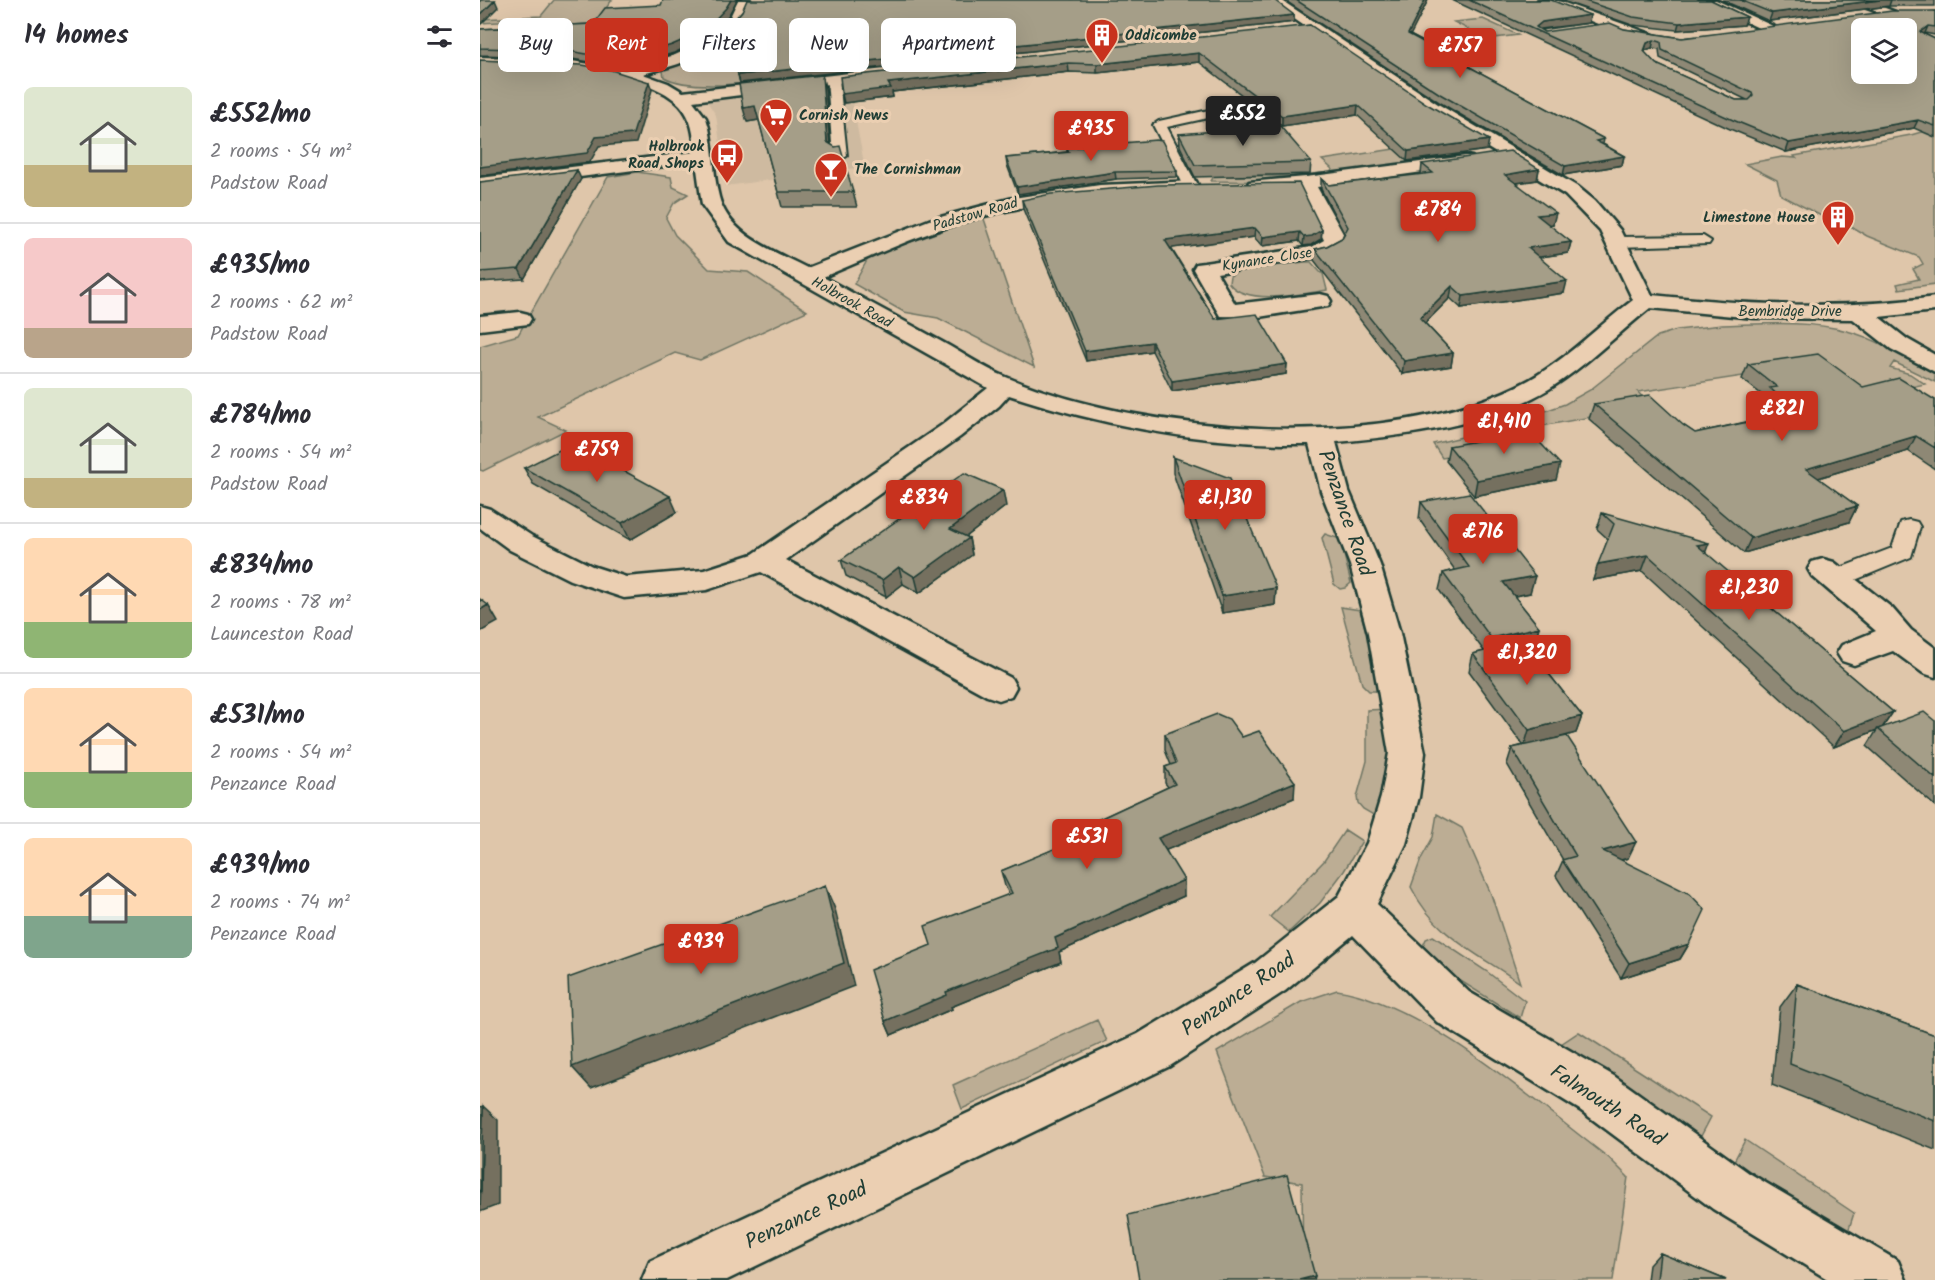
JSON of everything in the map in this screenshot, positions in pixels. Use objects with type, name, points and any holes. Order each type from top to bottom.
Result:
[{"type":"street","points":[[627,74],[667,63],[716,42],[729,32],[740,15],[744,0]]},
{"type":"street","points":[[1273,0],[1456,122],[1583,202],[1603,220],[1618,242],[1634,287],[1645,301]]},
{"type":"street","points":[[1705,0],[1774,27],[1740,32]]},
{"type":"street","points":[[1851,0],[1889,12]]},
{"type":"street","points":[[1526,5],[1547,1],[1611,32],[1628,31],[1663,38]]},
{"type":"street","points":[[1858,16],[1906,11]]},
{"type":"street","points":[[1288,29],[1312,27]]},
{"type":"street","points":[[480,61],[560,64],[627,74],[668,88],[684,97],[892,72]]},
{"type":"street","name":"Holbrook Road","points":[[684,97],[698,118],[710,202],[736,238],[1004,385],[1060,405],[1138,423],[1217,434],[1321,437],[1384,431],[1473,412],[1538,384],[1585,351],[1645,301]]},
{"type":"street","points":[[1232,186],[1306,183],[1510,154]]},
{"type":"street","points":[[480,184],[705,156]]},
{"type":"street","name":"Kynance Close","points":[[1306,183],[1335,237],[1333,243],[1318,252],[1198,260],[1228,311],[1259,310],[1320,301]]},
{"type":"street","name":"Padstow Road","points":[[806,276],[939,223],[1018,202],[1116,187],[1210,186]]},
{"type":"street","name":"Bembridge Drive","points":[[1645,301],[1766,312],[1857,311],[1935,304]]},
{"type":"street","points":[[1857,311],[1899,344],[1935,364]]},
{"type":"street","points":[[480,323],[520,319]]},
{"type":"street","points":[[480,515],[521,543],[581,573],[624,588],[707,580],[764,561],[951,431],[990,401],[1004,385]]},
{"type":"street","name":"Penzance Road","points":[[669,1280],[1154,1050],[1270,977],[1354,909],[1386,844],[1400,797],[1407,753],[1384,633],[1365,565],[1335,491],[1321,437]]},
{"type":"street","points":[[764,561],[999,687]]},
{"type":"street","points":[[1829,574],[1881,616],[1899,638],[1935,665]]},
{"type":"street","points":[[1854,653],[1875,643],[1899,638]]},
{"type":"street","name":"Falmouth Road","points":[[1354,909],[1453,1007],[1521,1050],[1597,1093],[1731,1191],[1879,1280]]},
{"type":"lane","points":[[1588,28],[1611,32]]},
{"type":"lane","points":[[833,79],[840,156]]},
{"type":"lane","points":[[1190,185],[1159,125],[1236,108]]},
{"type":"lane","points":[[1618,242],[1703,241]]},
{"type":"lane","points":[[1829,574],[1902,552],[1909,527]]},
{"type":"shaded area","points":[[554,0],[612,0],[599,18],[585,18],[585,26],[573,27],[573,18],[500,18],[541,16]]},
{"type":"shaded area","points":[[498,18],[498,22],[480,23],[480,19]]},
{"type":"shaded area","points":[[1483,19],[1518,35],[1487,39],[1454,22]]},
{"type":"shaded area","points":[[680,59],[680,72],[751,72],[800,77],[750,83],[693,84],[677,82],[664,77],[663,72],[668,72],[669,64]]},
{"type":"shaded area","points":[[848,80],[864,163],[856,168],[726,186],[716,115],[704,97]]},
{"type":"shaded area","points":[[1935,128],[1935,284],[1899,289],[1897,284],[1919,279],[1913,269],[1923,264],[1919,257],[1867,236],[1845,223],[1827,219],[1781,195],[1777,180],[1745,164],[1782,157],[1796,158],[1794,156],[1911,135]]},
{"type":"shaded area","points":[[1460,139],[1465,141],[1451,157],[1408,165],[1278,182],[1211,181],[1214,176],[1293,176],[1331,172],[1332,169],[1322,160]]},
{"type":"shaded area","points":[[637,172],[671,177],[673,187],[688,194],[674,203],[666,218],[675,235],[709,269],[748,272],[807,311],[700,360],[675,353],[538,417],[566,430],[483,471],[480,470],[480,346],[518,335],[608,177]]},
{"type":"shaded area","points":[[1328,202],[1398,264],[1323,274],[1327,290],[1289,296],[1248,294],[1237,290],[1229,283],[1230,276],[1243,269],[1305,262],[1311,262],[1321,273],[1359,269],[1350,234],[1329,210]]},
{"type":"shaded area","points":[[983,216],[1034,367],[938,318],[904,312],[854,284],[869,257]]},
{"type":"shaded area","points":[[1801,324],[1859,334],[1935,374],[1935,382],[1894,362],[1890,368],[1910,374],[1925,384],[1856,399],[1808,366],[1638,392],[1650,406],[1526,429],[1520,420],[1565,404],[1590,390],[1658,336],[1677,330],[1722,325]]},
{"type":"shaded area","points":[[1507,426],[1521,444],[1442,458],[1433,444]]},
{"type":"shaded area","points":[[1325,534],[1340,539],[1351,583],[1345,588],[1340,589],[1334,584],[1322,538]]},
{"type":"shaded area","points":[[1341,607],[1360,610],[1383,691],[1369,691],[1362,684]]},
{"type":"shaded area","points":[[1391,709],[1392,750],[1384,789],[1375,816],[1363,809],[1357,797],[1367,761],[1367,710]]},
{"type":"shaded area","points":[[1437,814],[1462,828],[1491,894],[1520,983],[1445,931],[1421,904],[1411,887],[1421,859],[1433,837]]},
{"type":"shaded area","points":[[1345,830],[1362,841],[1344,871],[1320,903],[1289,932],[1270,917],[1324,861]]},
{"type":"shaded area","points":[[1433,936],[1486,971],[1525,1001],[1520,1018],[1419,955],[1426,939]]},
{"type":"shaded area","points":[[1337,990],[1371,999],[1407,1014],[1443,1035],[1514,1084],[1609,1158],[1628,1177],[1613,1280],[1303,1280],[1302,1183],[1265,1177],[1217,1052],[1301,1002]]},
{"type":"shaded area","points":[[1097,1020],[1107,1041],[962,1109],[953,1085]]},
{"type":"shaded area","points":[[1579,1032],[1711,1117],[1700,1138],[1558,1046]]},
{"type":"shaded area","points":[[1745,1140],[1854,1213],[1848,1232],[1799,1206],[1733,1163]]},
{"type":"building","points":[[480,0],[495,0],[480,15]]},
{"type":"building","points":[[663,0],[731,0],[716,18],[680,18],[680,42],[668,46],[668,18],[598,18],[605,8],[661,5]]},
{"type":"building","points":[[747,0],[1274,0],[1294,15],[1016,45],[1016,18],[881,18],[881,60],[869,61],[869,18],[789,18],[789,69],[777,71],[777,18],[736,18]]},
{"type":"building","points":[[1296,0],[1425,0],[1408,34],[1604,139],[1596,141],[1624,156],[1565,166],[1440,94]]},
{"type":"building","points":[[1469,0],[1551,0],[1590,15],[1542,22],[1536,27],[1544,32],[1610,23],[1624,29],[1682,38],[1892,11],[1935,11],[1935,27],[1928,26],[1920,32],[1935,39],[1935,126],[1918,120],[1789,143],[1733,120]],"holes":[[[1654,40],[1661,42],[1662,50],[1752,93],[1753,96],[1749,100],[1736,100],[1656,64],[1644,51],[1647,43]]]},
{"type":"building","points":[[1582,0],[1711,0],[1747,17],[1679,23],[1633,17]]},
{"type":"building","points":[[1740,0],[1880,0],[1772,13]]},
{"type":"building","points":[[585,24],[585,54],[573,52],[573,25]]},
{"type":"building","points":[[1310,25],[1427,104],[1489,140],[1408,151],[1358,105],[1282,116],[1199,53],[1097,64],[1068,63],[1016,69],[1016,58]]},
{"type":"building","points":[[498,28],[498,48],[480,48],[480,29]]},
{"type":"building","points":[[480,60],[498,61],[498,72],[573,72],[573,65],[582,65],[585,66],[585,72],[617,72],[649,82],[633,134],[596,137],[587,153],[480,167]]},
{"type":"building","points":[[737,72],[766,72],[738,75]]},
{"type":"building","points":[[885,72],[987,72],[888,83],[891,88],[842,94],[840,77]]},
{"type":"building","points":[[822,75],[827,142],[835,147],[840,146],[853,192],[778,192],[755,106],[743,108],[739,84]]},
{"type":"building","points":[[1280,126],[1311,162],[1195,165],[1179,134]]},
{"type":"building","points":[[1162,141],[1177,171],[1115,172],[1017,187],[1006,158],[1069,152],[1067,148]]},
{"type":"building","points":[[1510,151],[1539,169],[1505,175],[1556,213],[1537,215],[1571,242],[1528,248],[1567,281],[1463,296],[1452,286],[1420,318],[1453,353],[1404,361],[1315,249],[1342,238],[1348,227],[1321,178],[1329,185],[1433,173],[1422,164]]},
{"type":"building","points":[[577,170],[519,269],[480,272],[480,182]]},
{"type":"building","points":[[1299,183],[1322,230],[1312,236],[1304,237],[1300,232],[1263,237],[1255,228],[1165,240],[1215,319],[1257,314],[1287,364],[1172,381],[1152,342],[1085,351],[1022,200],[1051,194],[1158,185]]},
{"type":"building","points":[[1818,354],[1863,387],[1899,378],[1935,400],[1935,448],[1916,436],[1806,469],[1857,506],[1751,538],[1594,404],[1650,395],[1695,433],[1796,412],[1770,388],[1777,387],[1748,364]]},
{"type":"building","points":[[1529,431],[1560,464],[1477,480],[1449,446]]},
{"type":"building","points":[[573,443],[670,496],[622,523],[524,468]]},
{"type":"building","points":[[1173,457],[1230,478],[1276,588],[1222,596]]},
{"type":"building","points":[[964,473],[1003,490],[950,529],[969,538],[915,577],[899,567],[882,580],[841,560]]},
{"type":"building","points":[[1469,493],[1535,576],[1503,582],[1539,627],[1491,638],[1443,573],[1469,567],[1421,502]]},
{"type":"building","points":[[1602,513],[1709,543],[1697,545],[1893,712],[1844,731],[1648,555],[1598,564],[1614,524]]},
{"type":"building","points":[[480,599],[488,605],[480,610]]},
{"type":"building","points":[[1523,641],[1582,716],[1529,730],[1473,654]]},
{"type":"building","points":[[1924,712],[1935,721],[1935,778],[1878,729]]},
{"type":"building","points":[[1217,714],[1229,719],[1242,737],[1259,731],[1295,782],[1158,838],[1184,880],[1055,938],[1058,948],[946,992],[947,995],[885,1021],[870,970],[931,945],[925,926],[1012,893],[1001,871],[1100,830],[1095,821],[1175,784],[1165,767],[1176,763],[1165,734]]},
{"type":"building","points":[[1567,736],[1636,842],[1603,851],[1690,894],[1705,910],[1689,944],[1629,963],[1562,860],[1576,856],[1512,748]]},
{"type":"building","points":[[825,886],[844,963],[572,1067],[568,978]]},
{"type":"building","points":[[1797,984],[1935,1035],[1935,1121],[1790,1064]]},
{"type":"building","points":[[483,1106],[481,1192],[480,1192],[480,1107]]},
{"type":"building","points":[[1287,1175],[1315,1276],[1299,1280],[1139,1280],[1128,1215]]},
{"type":"building","points":[[1660,1253],[1726,1280],[1657,1280]]},
{"type":"place","name":"Oddicombe","points":[[1102,64]]},
{"type":"place","name":"Cornish News","points":[[776,144]]},
{"type":"place","name":"Holbrook Road Shops","points":[[727,184]]},
{"type":"place","name":"The Cornishman","points":[[831,198]]},
{"type":"place","name":"Limestone House","points":[[1838,246]]}]
